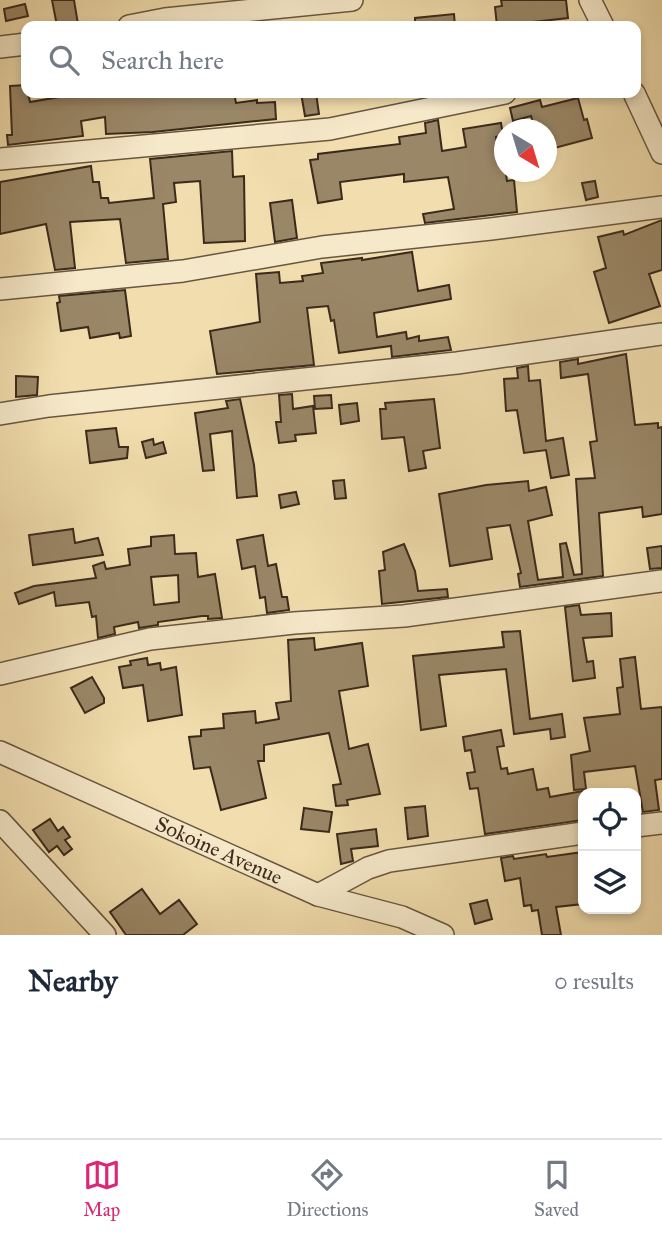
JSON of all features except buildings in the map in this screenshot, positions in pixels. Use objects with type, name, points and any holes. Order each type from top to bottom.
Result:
[{"type":"street","points":[[155,21],[352,0]]},
{"type":"street","points":[[590,0],[600,21]]},
{"type":"street","points":[[0,47],[21,45]]},
{"type":"street","points":[[0,159],[330,129],[481,98]]},
{"type":"street","points":[[636,98],[662,153]]},
{"type":"street","points":[[0,289],[183,271],[322,247],[662,207]]},
{"type":"street","points":[[0,414],[49,406],[457,363],[662,334]]},
{"type":"street","points":[[0,674],[150,639],[294,623],[404,616],[662,581]]},
{"type":"street","name":"Sokoine Avenue","points":[[0,752],[318,895],[402,917],[443,935]]},
{"type":"street","points":[[0,821],[105,935]]},
{"type":"street","points":[[641,825],[662,823]]},
{"type":"street","points":[[318,895],[368,868],[389,861],[578,834]]}]
